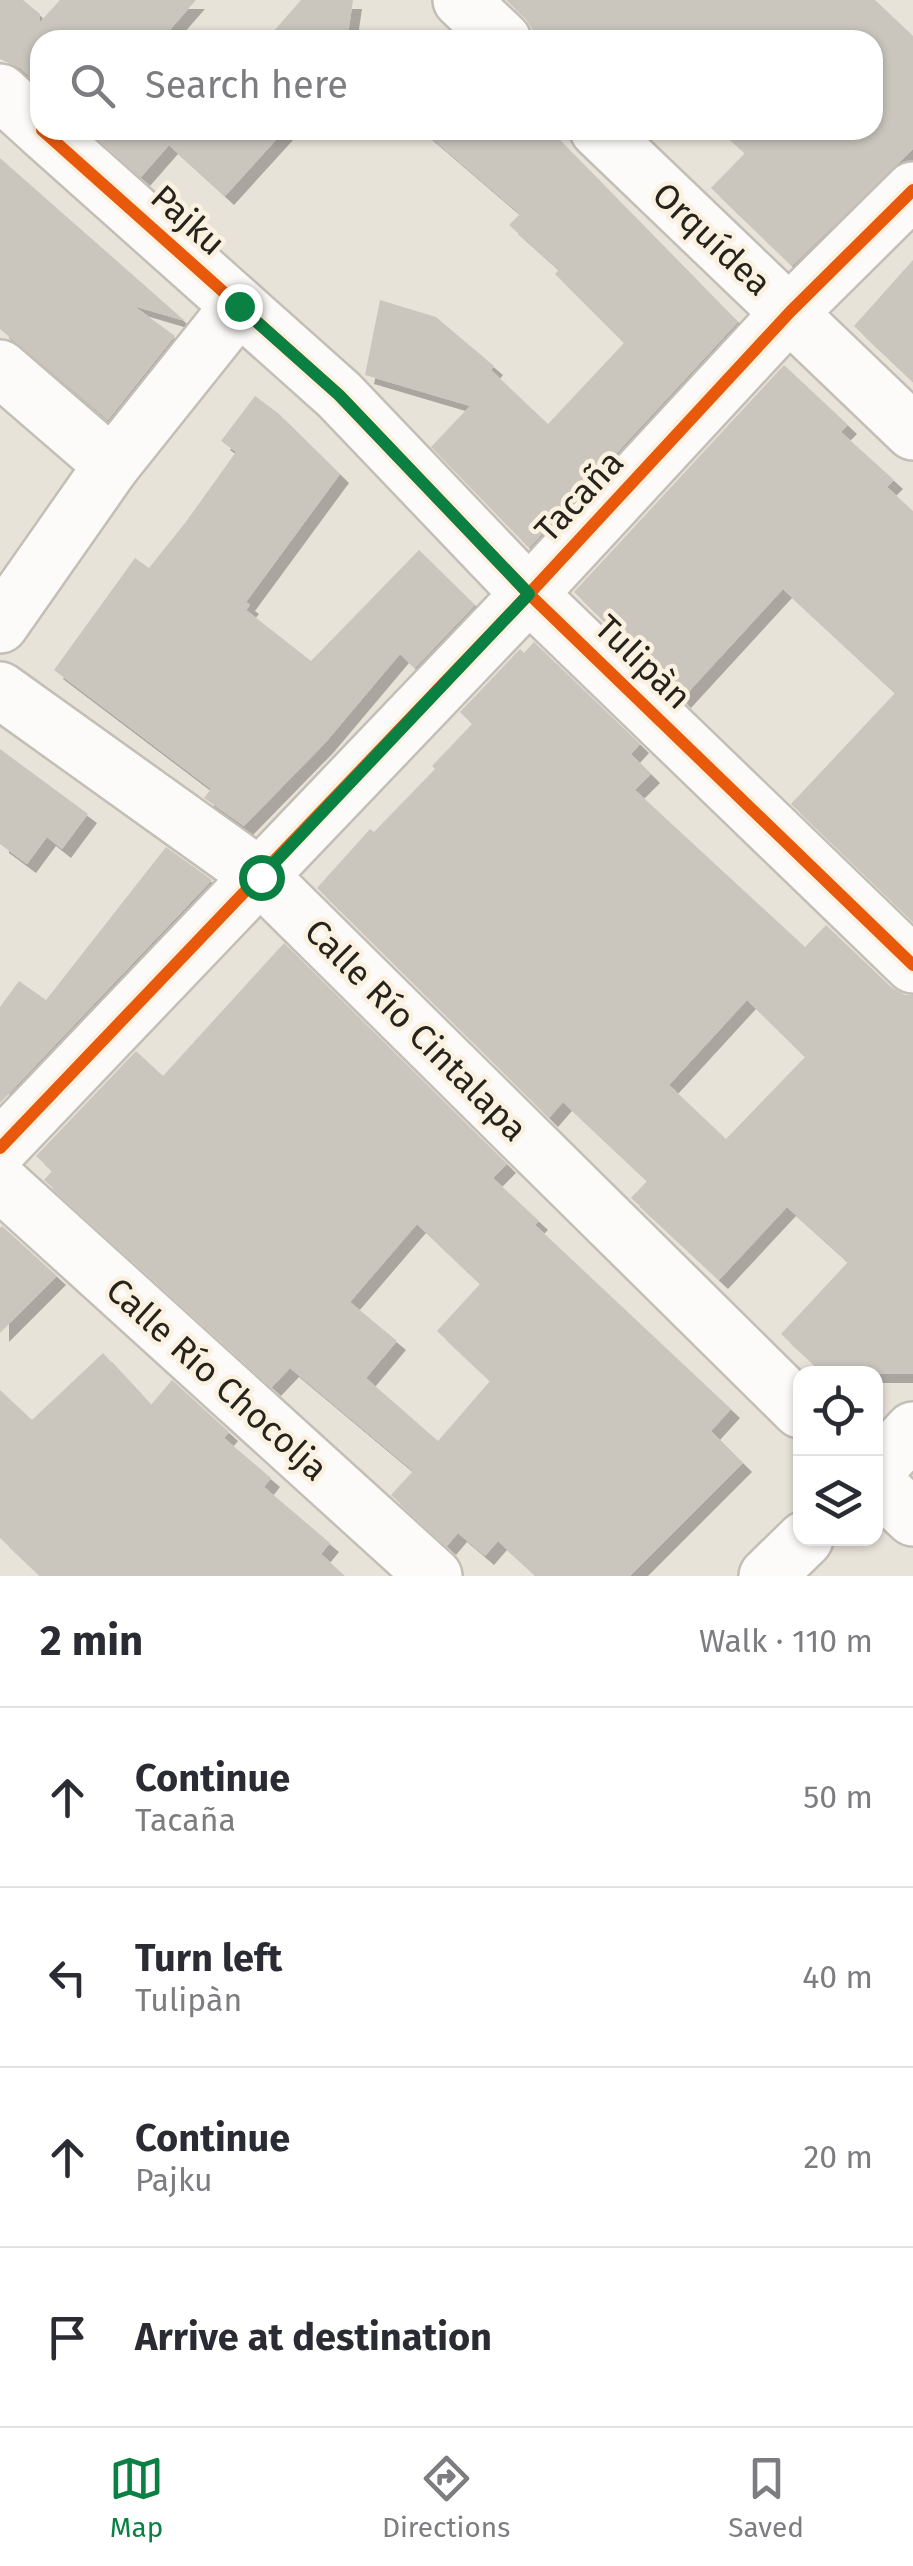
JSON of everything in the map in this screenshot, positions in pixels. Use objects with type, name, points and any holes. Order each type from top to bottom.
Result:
[{"type":"street","points":[[460,0],[492,30]]},
{"type":"street","name":"Pajku","points":[[0,92],[30,119]]},
{"type":"street","name":"Pajku","points":[[53,140],[339,395]]},
{"type":"street","name":"Orquídea","points":[[609,140],[913,432]]},
{"type":"street","name":"Tacaña","points":[[0,1148],[529,594],[790,312],[913,190]]},
{"type":"street","points":[[0,625],[112,465],[239,306]]},
{"type":"street","points":[[0,368],[112,465]]},
{"type":"street","name":"Tulipàn","points":[[339,395],[529,594],[913,965]]},
{"type":"street","name":"Calle Río Cintalapa","points":[[0,690],[261,877],[793,1403]]},
{"type":"street","name":"Calle Río Chocolja","points":[[0,1182],[434,1576]]},
{"type":"street","points":[[883,1462],[913,1430]]},
{"type":"street","points":[[883,1490],[913,1518]]},
{"type":"street","points":[[766,1576],[797,1546]]},
{"type":"building","points":[[0,0],[23,0],[40,14],[40,22],[60,0],[196,0],[170,30],[30,30],[30,77],[0,59]]},
{"type":"building","points":[[301,0],[353,0],[348,30],[275,30]]},
{"type":"building","points":[[506,0],[875,0],[913,36],[913,149],[792,266],[711,188],[745,153],[731,140],[883,140],[883,30],[533,30]]},
{"type":"building","points":[[100,140],[276,140],[225,196],[169,145],[141,177]]},
{"type":"building","points":[[434,140],[560,140],[738,322],[529,548],[431,447],[470,406],[365,375],[380,300],[436,317],[494,366],[491,370],[548,424],[624,343],[555,274],[559,270],[509,225],[520,214]]},
{"type":"building","points":[[0,158],[185,321],[134,306],[175,336],[108,420],[0,329]]},
{"type":"building","points":[[913,260],[913,382],[854,326]]},
{"type":"building","points":[[784,365],[848,425],[841,432],[894,480],[887,487],[913,511],[913,922],[791,804],[895,693],[783,589],[682,699],[574,592]]},
{"type":"building","points":[[255,396],[278,413],[340,474],[246,602],[250,605],[246,610],[311,661],[419,550],[475,605],[415,668],[400,654],[325,743],[244,826],[204,798],[211,789],[54,670],[135,558],[149,568],[185,523],[236,452],[221,441]]},
{"type":"building","points":[[534,642],[640,744],[631,754],[651,774],[635,790],[805,947],[826,925],[891,987],[913,995],[913,1374],[883,1374],[883,1366],[815,1366],[781,1334],[848,1262],[787,1207],[719,1280],[631,1198],[647,1181],[563,1102],[549,1118],[317,888],[370,829],[374,832],[435,769],[432,766],[472,724],[460,712],[520,649],[524,653]],"holes":[[[747,1000],[805,1057],[726,1139],[669,1085]]]},
{"type":"building","points":[[0,749],[88,814],[62,849],[47,837],[27,864],[0,844]]},
{"type":"building","points":[[166,847],[212,880],[0,1103],[0,1007],[19,981],[46,1000]]},
{"type":"building","points":[[284,943],[507,1164],[493,1178],[539,1221],[535,1225],[731,1409],[711,1431],[743,1463],[630,1576],[536,1576],[498,1541],[485,1556],[458,1533],[447,1546],[391,1495],[413,1471],[290,1368],[272,1387],[44,1180],[52,1171],[36,1156],[136,1051],[163,1076]],"holes":[[[417,1224],[480,1284],[437,1331],[490,1381],[438,1441],[366,1378],[397,1341],[350,1302]]]},
{"type":"building","points":[[0,1228],[57,1276],[0,1333]]},
{"type":"building","points":[[103,1353],[151,1405],[172,1380],[229,1432],[224,1438],[271,1478],[264,1487],[330,1543],[321,1554],[345,1576],[40,1576],[0,1538],[0,1390],[32,1420]]},
{"type":"cycle path","points":[[53,140],[339,395],[529,594],[913,965]]},
{"type":"cycle path","points":[[0,1148],[529,594],[790,312],[913,190]]},
{"type":"route","points":[[239,306],[339,395],[529,594],[261,877]]}]
